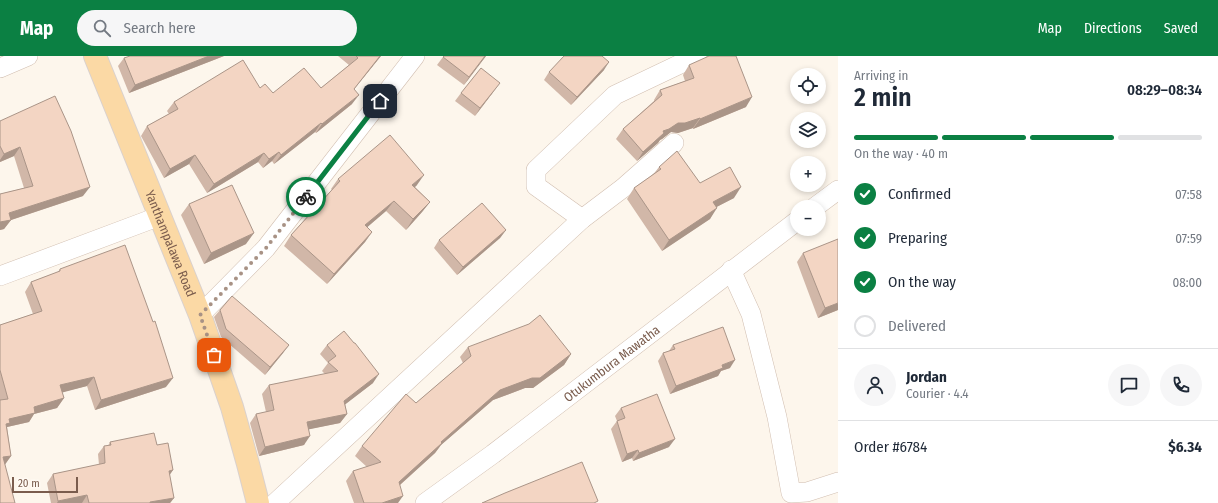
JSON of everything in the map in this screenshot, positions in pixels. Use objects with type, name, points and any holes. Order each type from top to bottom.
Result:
[{"type":"main road","name":"Yanthampalawa Road","points":[[95,56],[200,315],[232,407],[258,503]]},
{"type":"street","points":[[0,68],[28,56]]},
{"type":"street","points":[[200,315],[266,248],[415,56]]},
{"type":"street","points":[[582,219],[536,186],[536,170],[615,95],[697,56]]},
{"type":"street","points":[[275,503],[582,219],[623,188],[674,144]]},
{"type":"street","points":[[825,200],[838,190]]},
{"type":"street","points":[[0,276],[160,216]]},
{"type":"street","name":"Otukumbura Mawatha","points":[[425,503],[493,454],[790,226]]},
{"type":"street","points":[[731,270],[751,314],[777,417],[791,493],[807,492],[838,482]]},
{"type":"building","points":[[130,56],[209,56],[135,85],[124,58]]},
{"type":"building","points":[[356,56],[380,56],[354,89],[359,95],[281,155],[279,152],[269,159],[264,153],[214,184],[195,155],[170,169],[147,126],[178,109],[174,102],[243,60],[260,88],[265,84],[273,93],[304,68],[321,88],[358,58]]},
{"type":"building","points":[[485,56],[469,77],[443,57]]},
{"type":"building","points":[[564,56],[602,56],[609,62],[577,97],[549,72]]},
{"type":"building","points":[[709,56],[736,56],[752,97],[700,119],[685,123],[678,123],[663,131],[664,133],[643,152],[623,129],[662,95],[660,90],[694,78],[689,65]]},
{"type":"building","points":[[481,68],[500,83],[480,108],[461,93]]},
{"type":"building","points":[[55,96],[71,131],[90,187],[9,213],[11,220],[0,222],[0,194],[33,186],[20,147],[4,154],[0,146],[0,121]]},
{"type":"building","points":[[390,135],[424,175],[412,185],[430,202],[413,219],[394,201],[365,225],[372,232],[334,274],[291,235],[340,181],[338,179]]},
{"type":"building","points":[[677,151],[700,183],[730,167],[741,187],[713,202],[717,208],[669,240],[634,188],[661,169],[659,167]]},
{"type":"building","points":[[232,185],[254,233],[211,253],[189,204]]},
{"type":"building","points":[[482,203],[506,230],[463,267],[439,240]]},
{"type":"building","points":[[838,239],[838,303],[825,308],[803,253]]},
{"type":"building","points":[[125,245],[153,322],[155,321],[173,378],[101,400],[94,377],[60,385],[64,398],[34,407],[35,413],[9,419],[10,423],[6,424],[11,456],[3,457],[15,503],[0,503],[0,400],[8,399],[0,370],[0,325],[42,311],[31,282],[60,271],[60,269]]},
{"type":"building","points":[[232,296],[289,345],[270,367],[226,329],[220,310]]},
{"type":"building","points":[[540,315],[571,354],[540,378],[532,378],[500,390],[441,442],[442,443],[399,482],[403,496],[382,503],[364,503],[353,471],[381,462],[362,446],[406,394],[416,403],[471,356],[468,347],[529,324]]},
{"type":"building","points":[[723,327],[735,360],[722,365],[723,368],[676,386],[663,353],[675,349],[673,345]]},
{"type":"building","points":[[344,331],[379,374],[344,401],[347,414],[307,422],[310,436],[265,447],[256,414],[274,410],[269,385],[338,371],[328,362],[336,356],[327,345]]},
{"type":"building","points":[[657,394],[675,439],[639,453],[638,450],[627,454],[617,421],[625,418],[621,408]]},
{"type":"building","points":[[154,433],[157,445],[168,443],[173,470],[169,471],[174,498],[150,503],[89,503],[87,495],[58,501],[53,474],[105,463],[104,446],[111,445],[110,442]]},
{"type":"building","points":[[582,462],[598,501],[594,503],[482,503],[505,493]]},
{"type":"way so far","points":[[214,355],[200,315],[266,248],[306,197]]},
{"type":"route","points":[[306,197],[380,101]]}]
